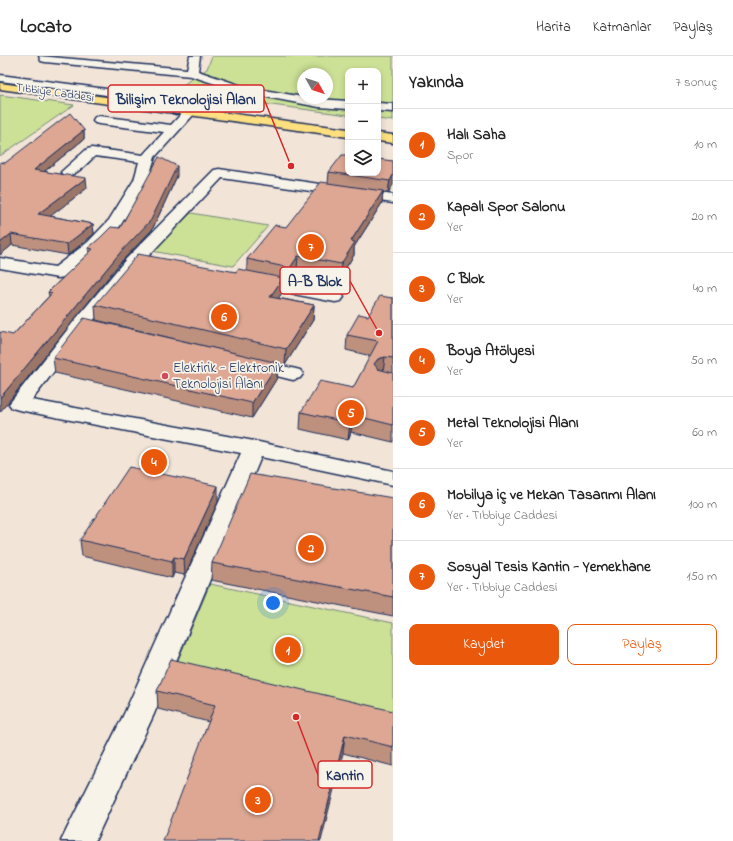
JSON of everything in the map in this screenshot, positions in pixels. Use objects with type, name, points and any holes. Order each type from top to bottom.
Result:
[{"type":"main road","name":"Tıbbiye Caddesi","points":[[0,86],[345,133]]},
{"type":"main road","points":[[381,137],[393,139]]},
{"type":"lane","points":[[44,56],[45,60],[192,73],[240,89],[345,105]]},
{"type":"lane","points":[[192,73],[195,56]]},
{"type":"lane","points":[[91,90],[104,78],[112,66]]},
{"type":"lane","points":[[0,78],[65,86],[144,99],[183,111],[174,129],[146,159],[141,180],[115,223],[94,245],[58,273],[0,263]]},
{"type":"lane","points":[[65,86],[78,78]]},
{"type":"lane","points":[[381,107],[393,108]]},
{"type":"lane","points":[[99,120],[174,129]]},
{"type":"lane","points":[[68,172],[92,152],[146,159]]},
{"type":"lane","points":[[393,199],[219,173],[146,259],[81,324],[19,404],[254,448],[393,478]]},
{"type":"lane","points":[[237,277],[335,297]]},
{"type":"lane","points":[[81,324],[104,329]]},
{"type":"lane","points":[[232,360],[293,374]]},
{"type":"lane","points":[[78,841],[139,714],[254,448]]},
{"type":"green space","points":[[212,56],[393,56],[393,121],[381,119],[381,68],[345,68],[345,115],[172,92],[207,69]]},
{"type":"green space","points":[[0,95],[74,105],[0,156]]},
{"type":"green space","points":[[191,213],[268,226],[233,266],[152,251]]},
{"type":"green space","points":[[210,584],[393,623],[393,730],[171,677]]},
{"type":"building","points":[[70,113],[84,130],[34,170],[86,178],[38,214],[93,224],[67,244],[11,234],[0,243],[0,162],[5,163]]},
{"type":"building","points":[[342,155],[345,155],[345,174],[329,172]]},
{"type":"building","points":[[159,157],[177,166],[151,220],[119,254],[0,398],[0,332],[13,335],[52,293],[48,292],[93,249],[88,248],[111,227],[120,228]]},
{"type":"building","points":[[381,159],[393,161],[393,175],[390,181],[356,176],[381,176]]},
{"type":"building","points":[[321,182],[383,191],[351,241],[355,242],[341,264],[298,256],[290,268],[247,259],[275,225],[286,227]]},
{"type":"building","points":[[138,254],[236,272],[238,269],[283,278],[270,297],[314,305],[286,349],[95,305]]},
{"type":"building","points":[[380,296],[393,298],[393,358],[385,357],[378,359],[374,364],[378,369],[393,373],[393,425],[353,415],[350,423],[301,412],[320,381],[353,388],[378,341],[347,335],[359,314],[368,316]]},
{"type":"building","name":"Elektirik - Elektronik Teknolojisi Alanı","points":[[84,318],[278,363],[252,403],[53,358]]},
{"type":"building","points":[[129,467],[218,486],[184,559],[174,557],[172,561],[80,540]]},
{"type":"building","points":[[250,474],[393,498],[393,597],[212,563]]},
{"type":"building","points":[[171,659],[393,711],[393,747],[345,735],[319,841],[163,841],[215,705],[157,691]]},
{"type":"place","name":"Bilişim Teknolojisi Alanı","points":[[291,166]]},
{"type":"place","name":"Sosyal Tesis Kantin - Yemekhane","points":[[311,247]]},
{"type":"place","name":"Mobilya iç ve Mekan Tasarımı Alanı","points":[[224,317]]},
{"type":"place","name":"A-B Blok","points":[[379,333]]},
{"type":"place","name":"Elektirik - Elektronik Teknolojisi Alanı","points":[[165,376]]},
{"type":"place","name":"Metal Teknolojisi Alanı","points":[[351,413]]},
{"type":"place","name":"Boya Atölyesi","points":[[154,462]]},
{"type":"place","name":"Kapalı Spor Salonu","points":[[311,548]]},
{"type":"place","name":"Halı Saha","points":[[288,650]]},
{"type":"place","name":"Kantin","points":[[296,717]]},
{"type":"place","name":"C Blok","points":[[258,800]]}]
